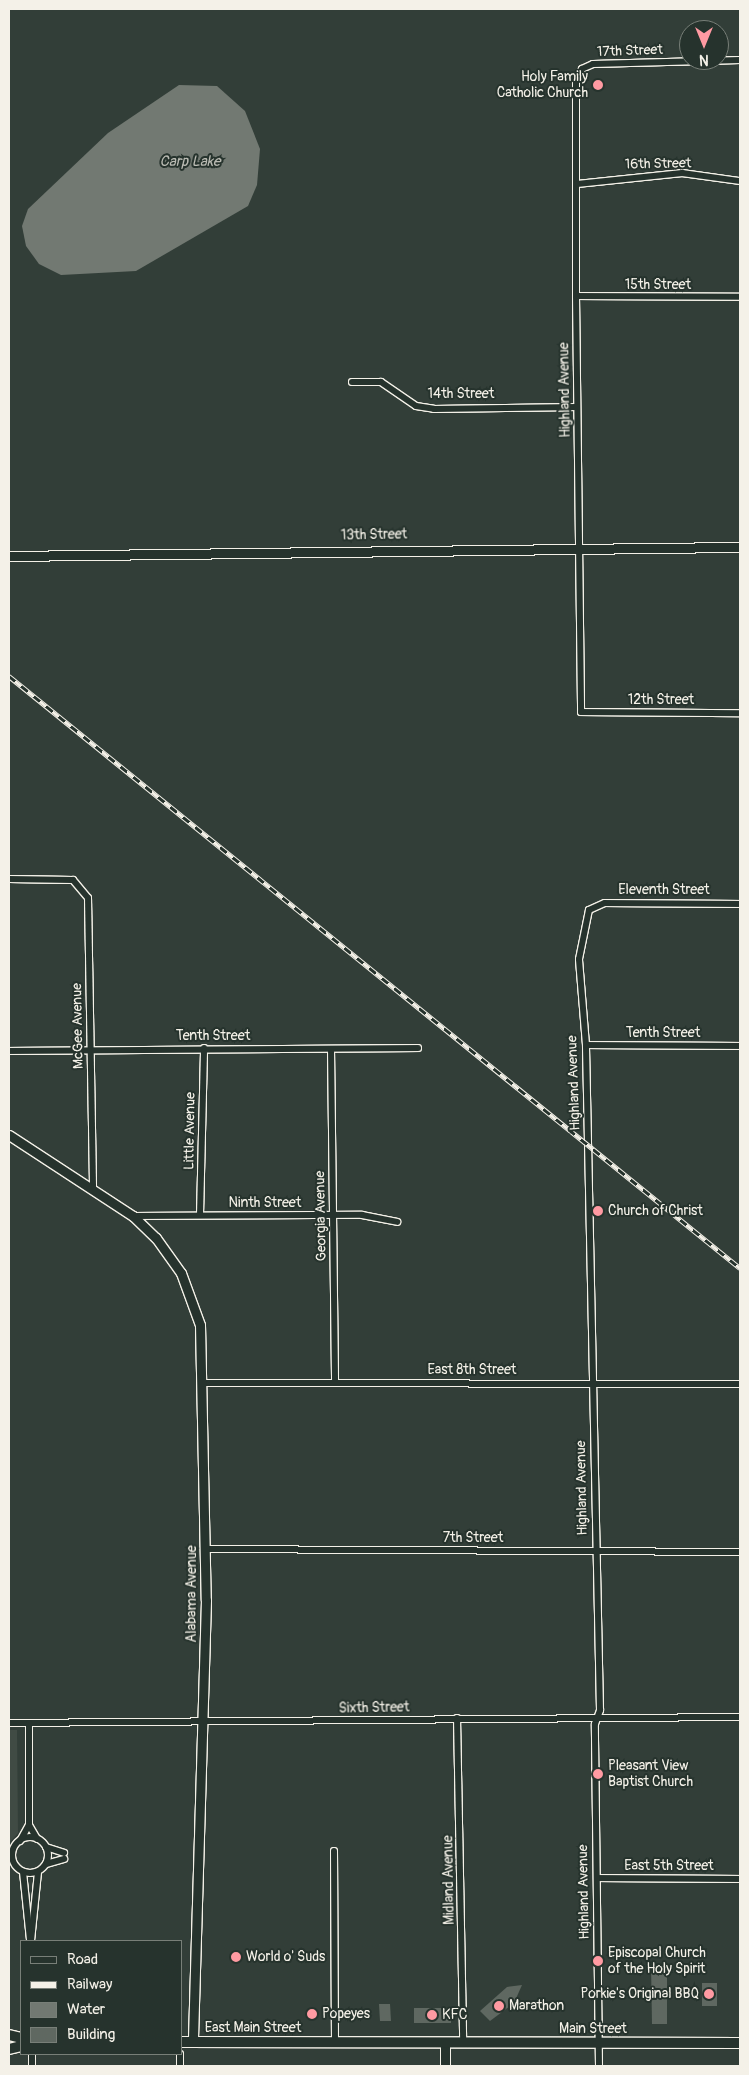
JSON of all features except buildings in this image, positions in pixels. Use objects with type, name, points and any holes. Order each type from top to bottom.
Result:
[{"type":"main road","name":"East Main Street","points":[[182,2042],[445,2043]]},
{"type":"main road","name":"Main Street","points":[[445,2043],[740,2043]]},
{"type":"street","name":"17th Street","points":[[582,69],[593,64],[740,60]]},
{"type":"street","name":"Highland Avenue","points":[[581,712],[576,296],[576,81],[582,69]]},
{"type":"street","name":"16th Street","points":[[577,184],[682,173],[740,181]]},
{"type":"street","name":"15th Street","points":[[576,296],[740,297]]},
{"type":"street","name":"14th Street","points":[[352,382],[381,382],[416,406],[434,409],[577,407]]},
{"type":"street","name":"13th Street","points":[[9,556],[740,547]]},
{"type":"street","name":"12th Street","points":[[581,712],[740,713]]},
{"type":"street","name":"McGee Avenue","points":[[9,879],[61,878],[82,885],[88,898],[93,1190]]},
{"type":"street","name":"Eleventh Street","points":[[589,910],[605,903],[670,900],[740,904]]},
{"type":"street","name":"Highland Avenue","points":[[589,910],[578,959],[586,1046],[596,1551],[599,2066]]},
{"type":"street","name":"Tenth Street","points":[[586,1046],[740,1046]]},
{"type":"street","name":"Tenth Street","points":[[9,1051],[204,1048],[418,1048]]},
{"type":"street","name":"Little Avenue","points":[[200,1215],[204,1048]]},
{"type":"street","name":"Georgia Avenue","points":[[331,1049],[335,1382]]},
{"type":"street","name":"Alabama Avenue","points":[[9,1135],[133,1216],[166,1249],[188,1287],[200,1325],[204,1383],[206,1549],[204,1723],[193,2042]]},
{"type":"street","name":"Ninth Street","points":[[133,1216],[333,1215],[377,1216],[397,1222]]},
{"type":"street","name":"East 8th Street","points":[[204,1383],[740,1384]]},
{"type":"street","name":"7th Street","points":[[206,1549],[740,1552]]},
{"type":"street","name":"Sixth Street","points":[[9,1723],[204,1723],[458,1718],[740,1717]]},
{"type":"street","name":"Midland Avenue","points":[[458,1718],[463,2042]]},
{"type":"street","points":[[29,1723],[30,1825],[37,1839],[46,1847],[64,1856],[46,1864],[38,1872],[31,1940]]},
{"type":"street","points":[[30,1825],[12,1856],[23,1872],[31,1940]]},
{"type":"street","points":[[20,1840],[37,1839]]},
{"type":"street","points":[[46,1847],[46,1864]]},
{"type":"street","points":[[334,1851],[335,2042]]},
{"type":"street","points":[[23,1872],[38,1872]]},
{"type":"street","name":"East 5th Street","points":[[597,1878],[740,1879]]},
{"type":"street","points":[[445,2043],[445,2066]]},
{"type":"shaded area","points":[[9,1730],[17,1730],[18,1833],[9,1843]]},
{"type":"water","name":"Carp Lake","points":[[179,85],[217,86],[245,111],[260,149],[257,185],[248,206],[136,271],[61,275],[39,264],[26,246],[22,226],[28,209],[108,133]]},
{"type":"railway","points":[[9,676],[740,1268]]},
{"type":"place","name":"Holy Family Catholic Church","points":[[598,85]]},
{"type":"place","name":"Church of Christ","points":[[598,1211]]},
{"type":"place","name":"Pleasant View Baptist Church","points":[[598,1774]]},
{"type":"place","name":"World o' Suds","points":[[236,1957]]},
{"type":"place","name":"Episcopal Church of the Holy Spirit","points":[[598,1961]]},
{"type":"place","name":"Porkie's Original BBQ","points":[[709,1994]]},
{"type":"place","name":"Marathon","points":[[499,2006]]},
{"type":"place","name":"Popeyes","points":[[312,2014]]},
{"type":"place","name":"KFC","points":[[432,2015]]}]
